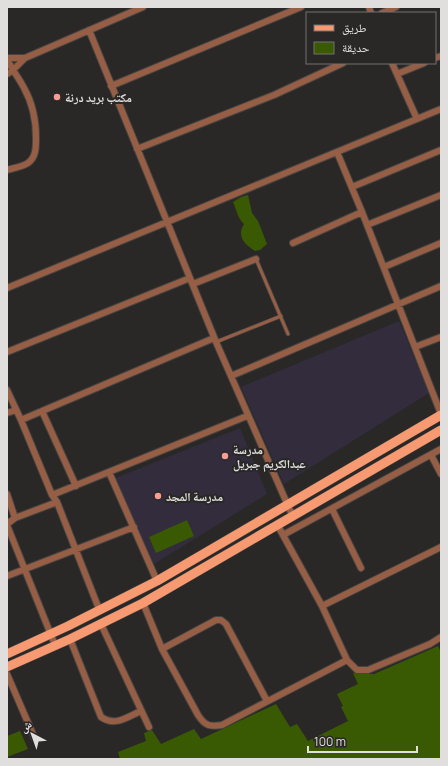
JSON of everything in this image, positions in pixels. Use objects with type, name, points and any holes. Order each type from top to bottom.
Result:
[{"type":"main road","points":[[8,651],[68,626],[157,581],[287,506],[441,414]]},
{"type":"main road","points":[[7,667],[70,639],[144,603],[441,430]]},
{"type":"street","points":[[10,73],[25,58],[143,7]]},
{"type":"street","points":[[111,86],[300,7]]},
{"type":"street","points":[[384,12],[396,7]]},
{"type":"street","points":[[89,30],[215,340],[247,416],[293,517]]},
{"type":"street","points":[[7,170],[27,164],[34,156],[36,149],[36,122],[34,112],[24,88],[10,73],[7,58],[25,58]]},
{"type":"street","points":[[137,149],[274,95],[341,64]]},
{"type":"street","points":[[392,64],[417,119]]},
{"type":"street","points":[[397,74],[422,64]]},
{"type":"street","points":[[7,288],[441,109]]},
{"type":"street","points":[[352,187],[441,150]]},
{"type":"street","points":[[337,152],[384,267],[441,414]]},
{"type":"street","points":[[367,225],[441,195]]},
{"type":"street","points":[[293,243],[362,212]]},
{"type":"street","points":[[384,267],[441,243]]},
{"type":"street","points":[[7,352],[192,281],[256,259]]},
{"type":"street","points":[[231,376],[441,286]]},
{"type":"street","points":[[415,347],[441,337]]},
{"type":"street","points":[[21,420],[215,340]]},
{"type":"street","points":[[7,390],[76,549],[99,610]]},
{"type":"street","points":[[7,413],[16,410]]},
{"type":"street","points":[[42,411],[76,486]]},
{"type":"street","points":[[52,495],[247,416]]},
{"type":"street","points":[[283,535],[441,450]]},
{"type":"street","points":[[431,455],[441,474]]},
{"type":"street","points":[[109,472],[157,581]]},
{"type":"street","points":[[7,494],[15,518]]},
{"type":"street","points":[[54,645],[7,525],[15,518],[56,502]]},
{"type":"street","points":[[332,509],[361,568]]},
{"type":"street","points":[[7,576],[134,526]]},
{"type":"street","points":[[278,526],[322,606],[347,660],[357,670],[368,670],[430,644],[441,637]]},
{"type":"street","points":[[322,606],[441,547]]},
{"type":"street","points":[[144,603],[162,649],[202,722],[213,727],[222,725],[347,660]]},
{"type":"street","points":[[162,649],[216,620],[221,620],[226,624],[267,701]]},
{"type":"street","points":[[101,624],[149,726]]},
{"type":"street","points":[[70,639],[101,717],[107,721],[114,721],[141,710]]},
{"type":"street","points":[[7,674],[35,739]]},
{"type":"lane","points":[[256,259],[288,334]]},
{"type":"lane","points":[[215,340],[281,316]]},
{"type":"shaded area","points":[[399,321],[429,393],[284,484],[241,387]]},
{"type":"shaded area","points":[[240,428],[267,494],[154,564],[113,479]]},
{"type":"green space","points":[[248,195],[252,213],[258,221],[267,244],[260,250],[255,251],[245,243],[241,236],[244,224],[238,216],[233,202]]},
{"type":"green space","points":[[187,520],[194,536],[156,553],[149,537]]},
{"type":"green space","points":[[438,646],[441,652],[441,759],[120,759],[118,752],[146,741],[144,733],[152,730],[161,744],[194,729],[201,739],[276,704],[290,727],[297,724],[308,741],[348,721],[341,707],[343,706],[337,694],[358,684],[353,673],[374,674]]},
{"type":"green space","points":[[20,731],[28,749],[7,757],[7,736]]},
{"type":"place","name":"مكتب بريد درنة","points":[[57,97]]},
{"type":"place","name":"مدرسة عبدالكريم جبريل","points":[[225,456]]},
{"type":"place","name":"مدرسة المجد","points":[[158,496]]}]
